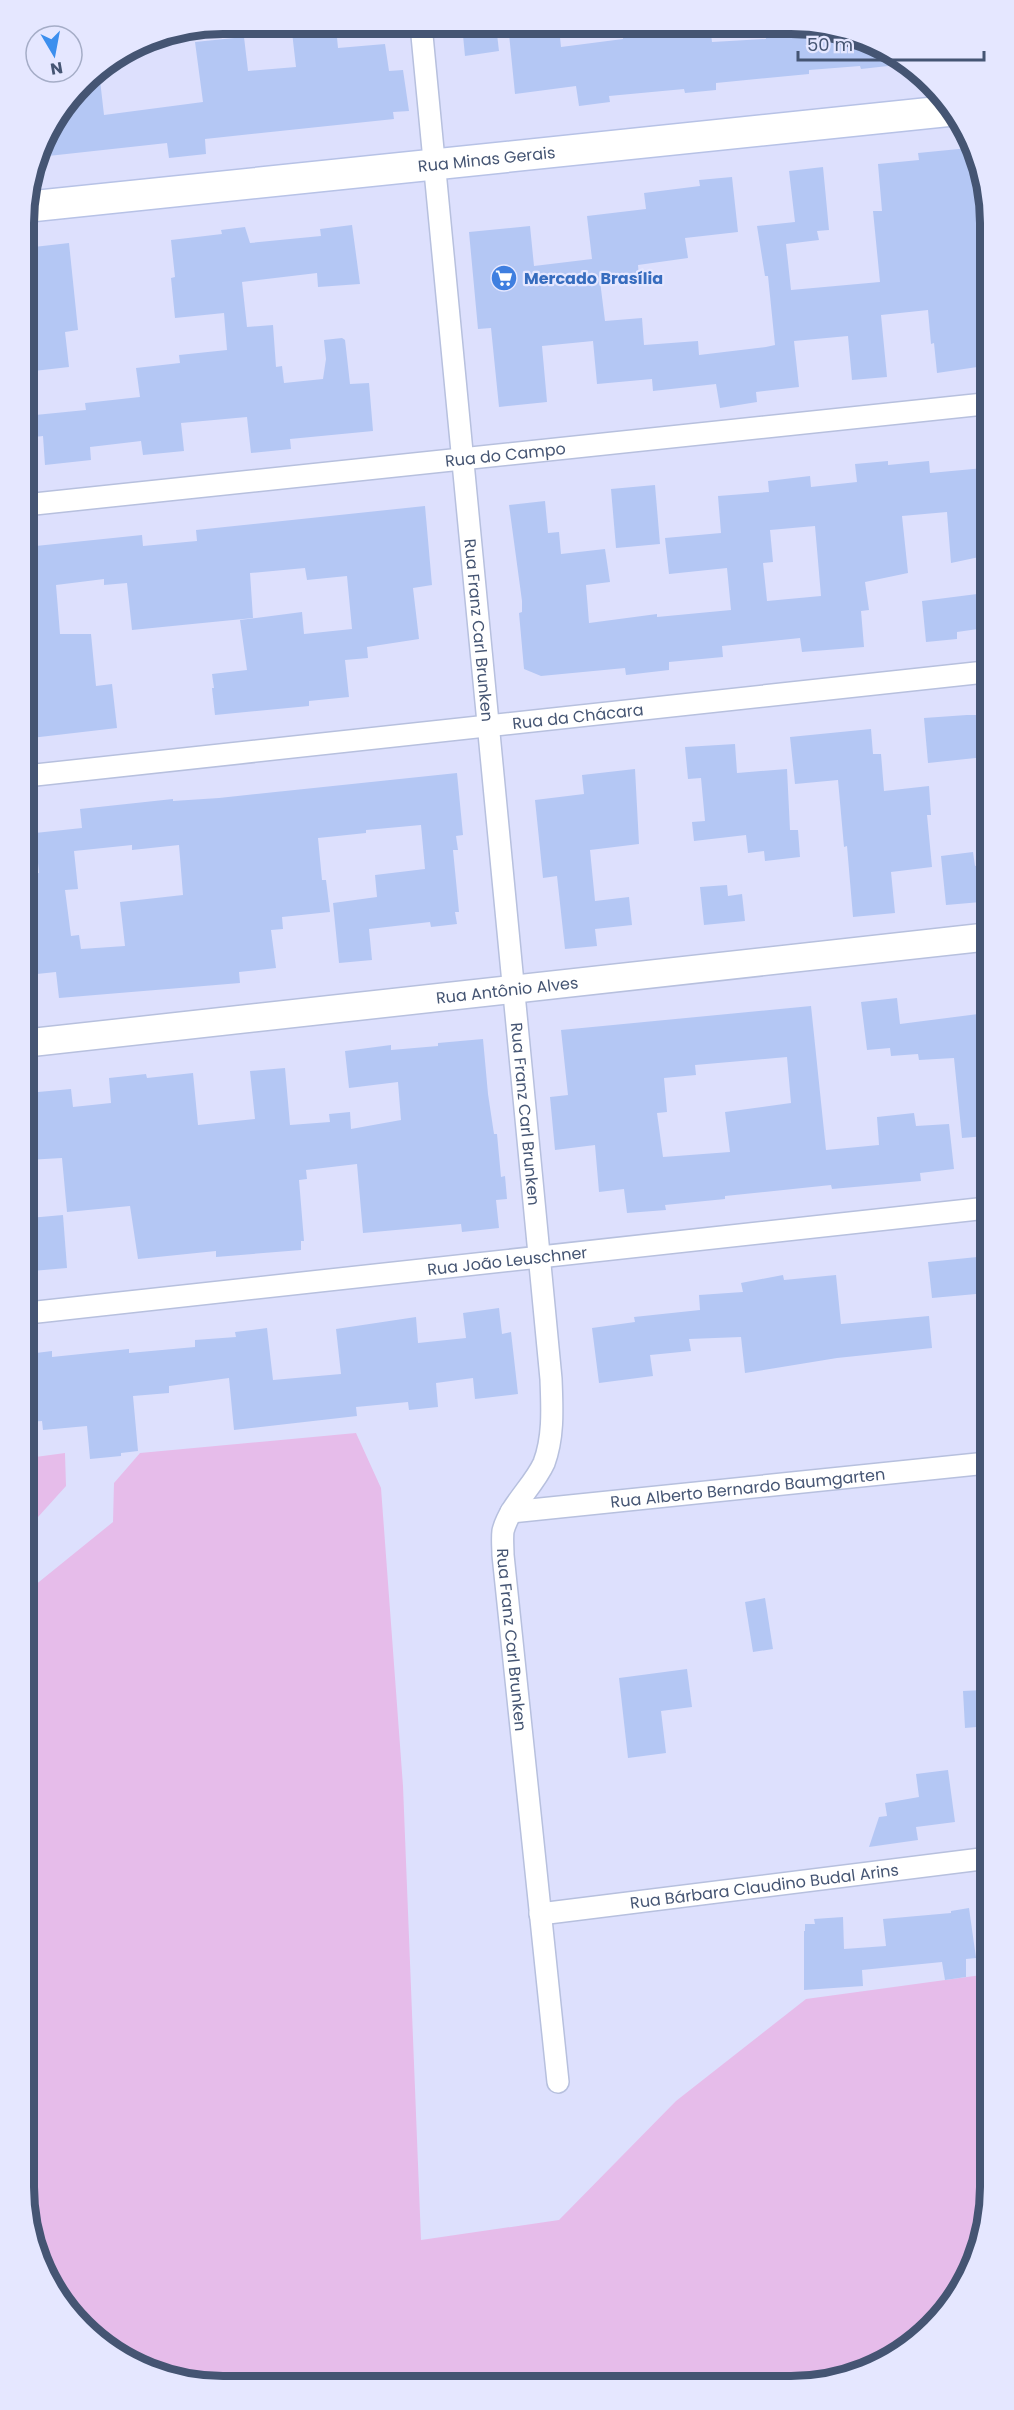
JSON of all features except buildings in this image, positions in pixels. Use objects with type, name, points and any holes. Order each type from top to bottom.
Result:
[{"type":"main road","name":"Rua Minas Gerais","points":[[35,206],[942,112]]},
{"type":"street","name":"Rua Franz Carl Brunken","points":[[422,34],[551,1379],[551,1436],[544,1462],[534,1481],[511,1512],[503,1533],[503,1555],[558,2082]]},
{"type":"street","name":"Rua do Campo","points":[[35,504],[980,404]]},
{"type":"street","name":"Rua da Chácara","points":[[35,775],[980,673]]},
{"type":"street","name":"Rua Antônio Alves","points":[[35,1042],[980,937]]},
{"type":"street","name":"Rua João Leuschner","points":[[35,1312],[980,1209]]},
{"type":"street","name":"Rua Alberto Bernardo Baumgarten","points":[[511,1512],[979,1464]]},
{"type":"street","name":"Rua Bárbara Claudino Budal Arins","points":[[540,1914],[979,1859]]},
{"type":"shaded area","points":[[356,1433],[381,1488],[403,1786],[421,2240],[559,2220],[676,2101],[806,1999],[979,1975],[979,2199],[976,2223],[965,2259],[954,2281],[940,2302],[906,2336],[896,2344],[863,2361],[815,2374],[790,2376],[224,2376],[187,2372],[140,2356],[108,2336],[74,2302],[49,2259],[36,2211],[35,1585],[113,1522],[114,1483],[140,1453]]},
{"type":"shaded area","points":[[65,1453],[66,1486],[35,1520],[35,1457]]},
{"type":"place","name":"Mercado Brasília","points":[[504,278]]}]
